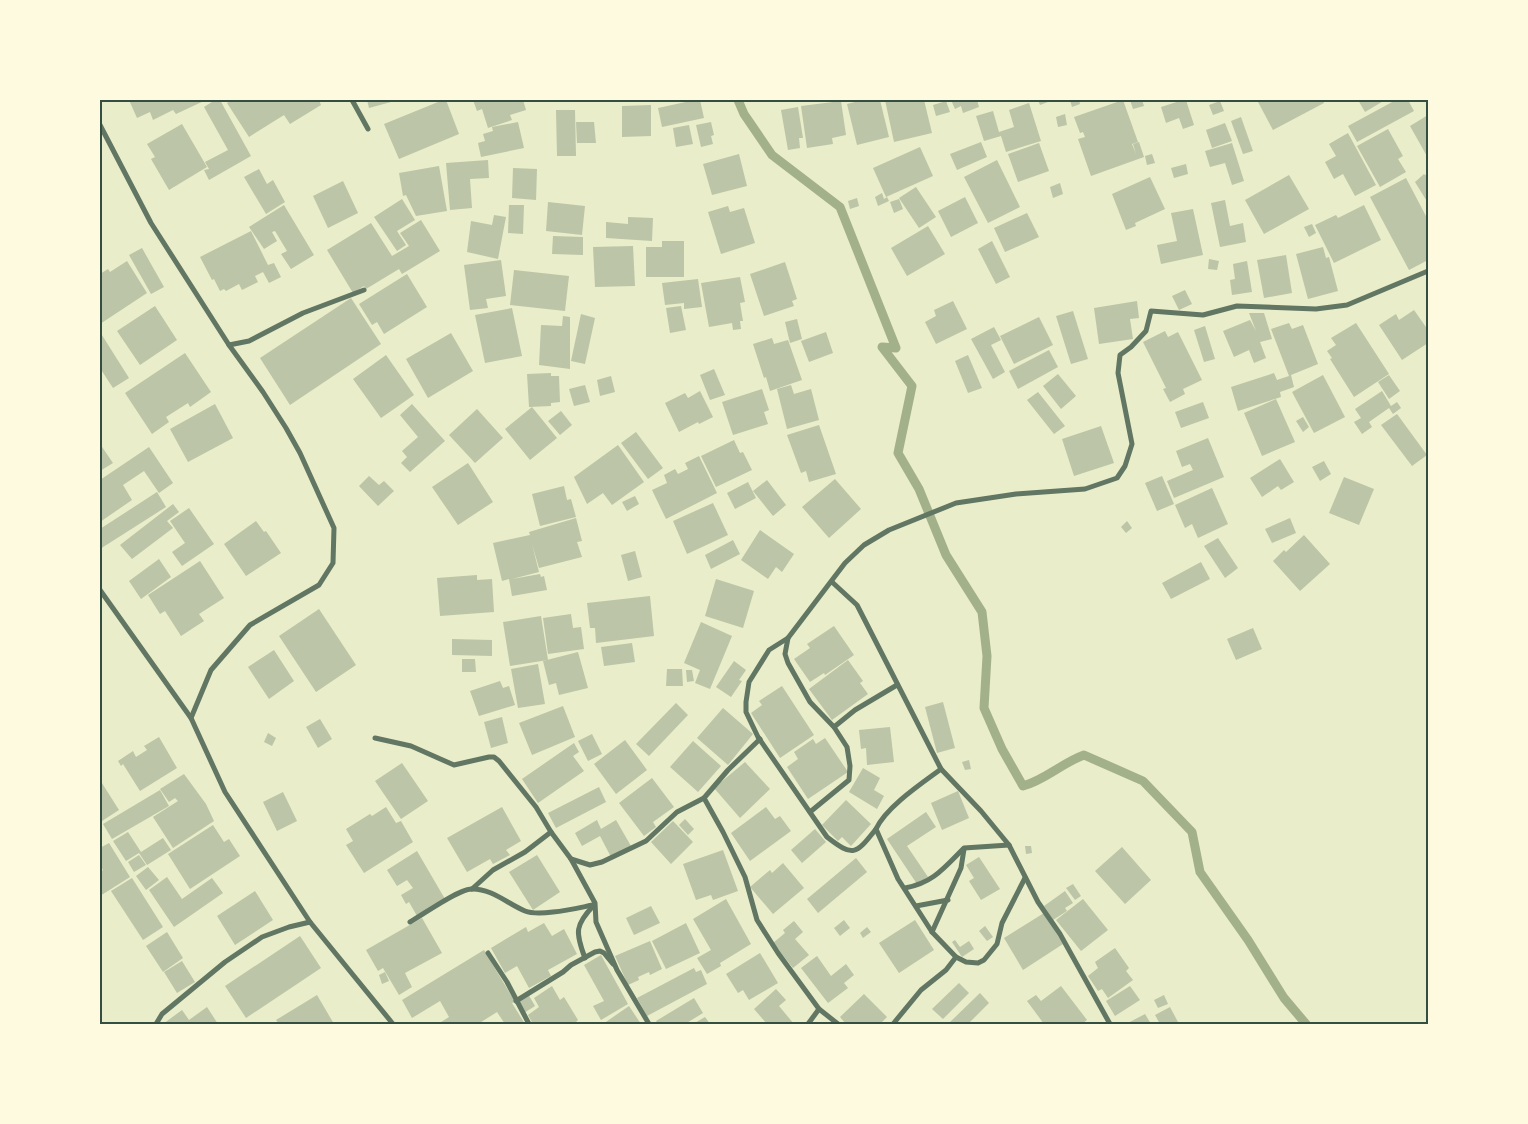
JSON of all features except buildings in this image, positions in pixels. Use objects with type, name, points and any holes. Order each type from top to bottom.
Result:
[{"type":"street","points":[[352,100],[368,129]]},
{"type":"street","points":[[100,125],[151,223],[229,345],[263,392],[300,453],[334,528],[334,563],[319,585],[250,625],[211,670],[191,718]]},
{"type":"street","points":[[941,769],[917,787],[880,820],[861,848],[847,851],[827,837],[760,739],[746,712],[750,682],[769,650],[788,638],[845,563],[864,545],[889,530],[956,503],[1016,494],[1085,488],[1117,478],[1125,466],[1132,444],[1118,373],[1120,355],[1131,347],[1146,331],[1151,311],[1203,315],[1237,306],[1316,309],[1347,305],[1428,271]]},
{"type":"street","points":[[229,345],[249,341],[303,313],[364,290]]},
{"type":"street","points":[[832,582],[857,606],[941,769],[981,811],[1008,845],[1038,902],[1060,934],[1110,1024]]},
{"type":"street","points":[[100,590],[191,718],[225,792],[310,922],[393,1024]]},
{"type":"street","points":[[788,638],[785,654],[788,663],[810,702],[834,727],[847,747],[850,766],[849,780],[810,812]]},
{"type":"street","points":[[834,727],[855,710],[897,685]]},
{"type":"street","points":[[374,738],[411,746],[454,765],[494,757],[499,760],[532,801],[551,832],[571,859],[594,904],[596,922],[618,970],[649,1024]]},
{"type":"street","points":[[571,859],[590,865],[610,859],[646,841],[677,812],[704,798],[728,770],[760,739]]},
{"type":"street","points":[[704,798],[745,877],[758,920],[778,953],[820,1009],[838,1024]]},
{"type":"street","points":[[876,828],[898,878],[932,932],[956,958],[966,962],[978,963],[984,960],[997,944],[1002,923],[1026,878]]},
{"type":"street","points":[[410,922],[459,894],[472,889],[493,870],[525,852],[551,832]]},
{"type":"street","points":[[905,888],[919,885],[934,878],[964,848],[1008,845]]},
{"type":"street","points":[[932,932],[961,868],[964,848]]},
{"type":"street","points":[[472,889],[502,897],[526,912],[554,912],[594,904]]},
{"type":"street","points":[[916,906],[948,900]]},
{"type":"street","points":[[586,958],[580,946],[578,931],[582,917],[594,904]]},
{"type":"street","points":[[156,1024],[162,1014],[225,962],[262,937],[310,922]]},
{"type":"street","points":[[516,1000],[563,972],[571,965],[600,951],[604,953],[618,970]]},
{"type":"street","points":[[488,953],[507,982],[529,1024]]},
{"type":"street","points":[[893,1024],[921,990],[946,970],[956,958]]},
{"type":"street","points":[[808,1024],[820,1009]]},
{"type":"waterway","points":[[738,100],[744,114],[772,155],[840,207],[896,348],[882,347],[912,386],[898,453],[919,489],[946,555],[982,612],[987,656],[984,708],[1002,749],[1023,786],[1039,780],[1068,762],[1084,755],[1143,781],[1192,832],[1200,872],[1248,940],[1284,998],[1306,1024]]}]
